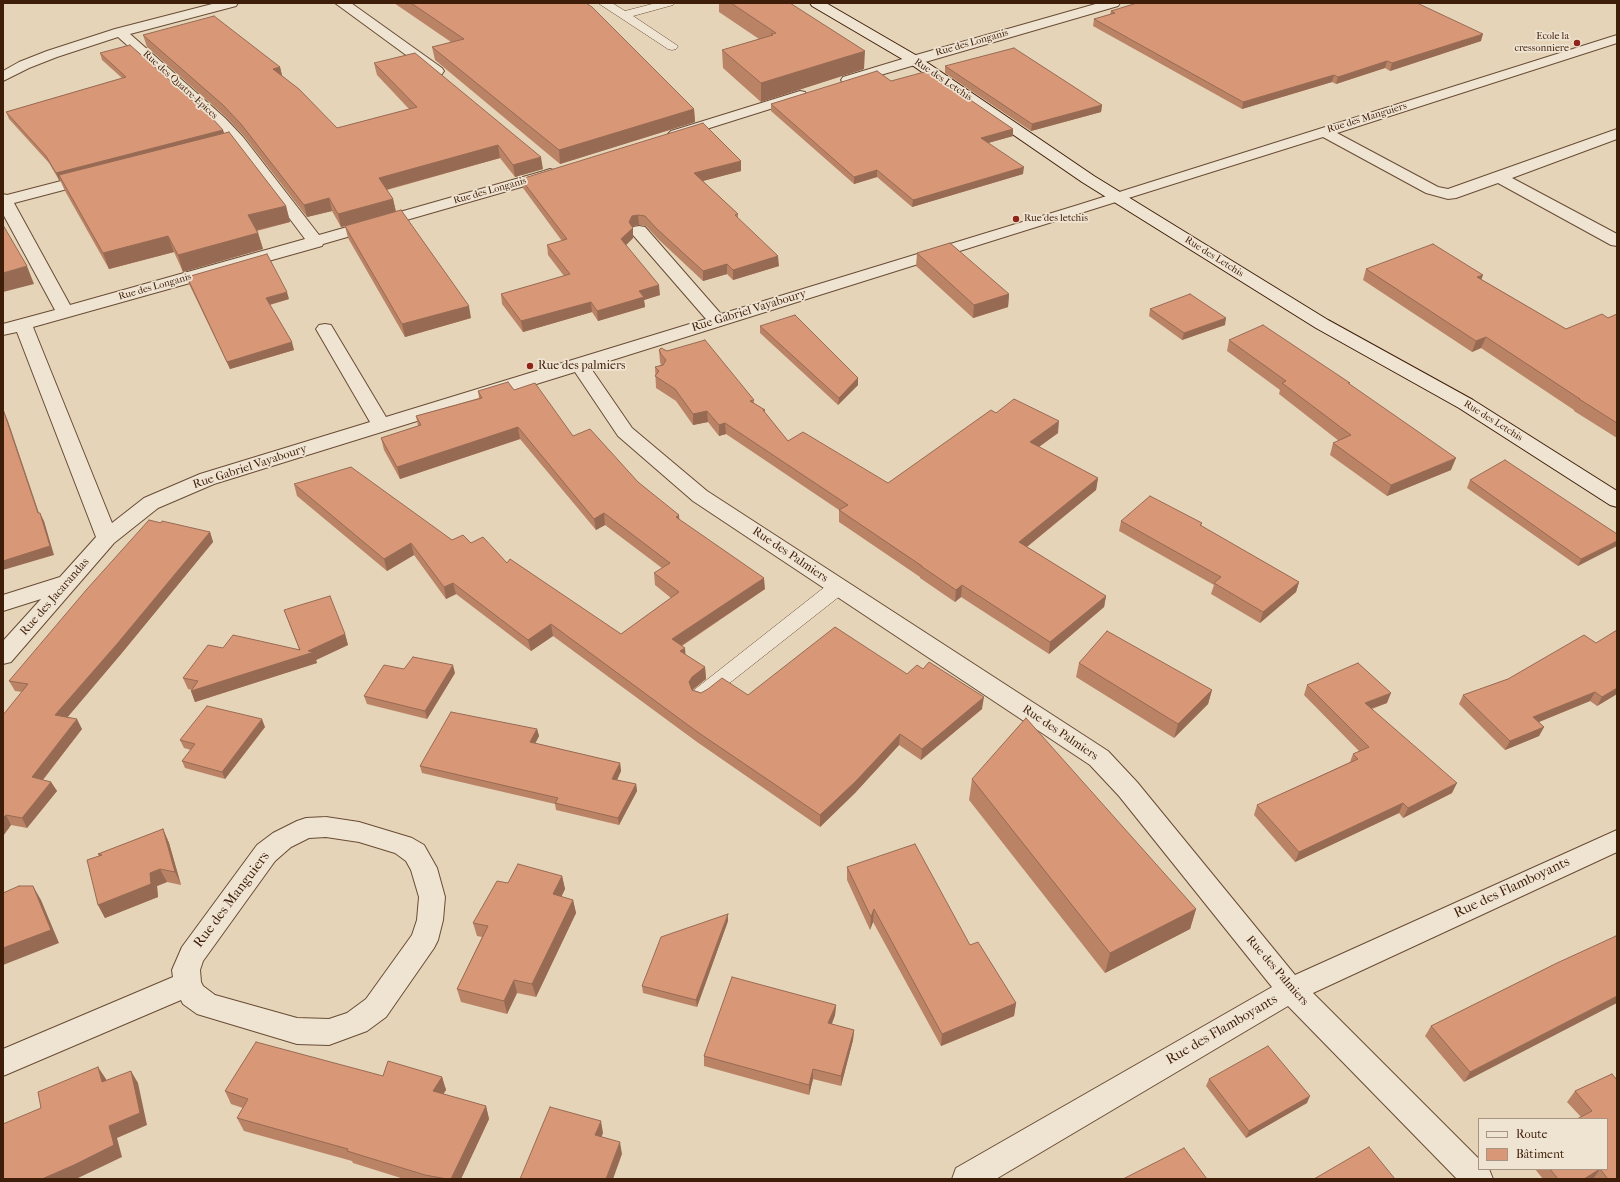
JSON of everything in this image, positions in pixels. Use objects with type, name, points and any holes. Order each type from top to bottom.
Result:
[{"type":"street","points":[[5,73],[52,54],[120,32],[231,3]]},
{"type":"street","points":[[342,3],[426,62],[450,81]]},
{"type":"street","name":"Rue des Letchis","points":[[817,3],[914,60],[1118,197],[1322,324],[1466,404],[1617,500]]},
{"type":"street","name":"Rue des Longanis","points":[[835,84],[1113,3]]},
{"type":"street","name":"Rue des Quatre-Epices","points":[[120,32],[220,121],[230,142],[316,242]]},
{"type":"street","name":"Rue des Manguiers","points":[[1118,197],[1617,39]]},
{"type":"street","points":[[664,138],[813,92]]},
{"type":"street","points":[[1324,132],[1440,193],[1448,194],[1456,193],[1617,134]]},
{"type":"street","name":"Rue des Longanis","points":[[3,330],[316,242],[561,170],[542,160]]},
{"type":"street","points":[[65,312],[4,200],[110,173]]},
{"type":"street","points":[[1498,177],[1617,241]]},
{"type":"street","name":"Rue Gabriel Vayaboury","points":[[107,538],[151,503],[207,479],[1118,197]]},
{"type":"street","points":[[639,231],[716,321]]},
{"type":"street","points":[[23,324],[107,538]]},
{"type":"street","points":[[325,329],[381,425]]},
{"type":"street","name":"Rue des Palmiers","points":[[578,363],[625,432],[700,496],[1099,758],[1128,789],[1291,990],[1478,1179]]},
{"type":"street","name":"Rue des Jacarandas","points":[[3,656],[70,582],[107,538]]},
{"type":"street","points":[[3,604],[70,582]]},
{"type":"street","name":"Rue des Manguiers","points":[[326,827],[359,832],[403,845],[415,853],[424,868],[432,897],[430,920],[424,940],[376,1008],[357,1022],[329,1032],[297,1031],[206,1005],[193,995],[187,984],[186,970],[192,954],[266,853],[282,840],[306,828],[326,827]]},
{"type":"street","name":"Rue des Flamboyants","points":[[967,1179],[1291,990],[1617,840]]},
{"type":"street","points":[[3,1063],[187,984]]},
{"type":"lane","points":[[604,3],[672,46]]},
{"type":"lane","points":[[623,15],[669,3]]},
{"type":"lane","points":[[701,695],[838,587]]},
{"type":"building","points":[[411,3],[586,3],[592,7],[694,109],[559,150],[432,47],[464,39]]},
{"type":"building","points":[[731,3],[790,3],[865,51],[761,83],[722,50],[776,33]]},
{"type":"building","points":[[1137,3],[1417,3],[1483,34],[1392,63],[1387,61],[1338,77],[1334,75],[1243,102],[1094,19],[1115,13],[1111,11]]},
{"type":"building","points":[[214,16],[280,67],[273,69],[299,89],[337,128],[417,107],[374,63],[415,53],[541,157],[513,165],[498,145],[379,178],[393,199],[338,214],[329,198],[304,205],[241,124],[223,105],[143,35]]},
{"type":"building","points":[[130,45],[212,118],[223,130],[56,173],[46,156],[6,112],[126,77],[100,53]]},
{"type":"building","points":[[1014,48],[1102,105],[1032,124],[945,66]]},
{"type":"building","points":[[877,71],[891,81],[928,71],[1013,129],[981,138],[1024,167],[913,200],[877,170],[854,177],[771,104]]},
{"type":"building","points":[[703,123],[741,161],[694,173],[738,214],[735,215],[778,256],[733,270],[727,264],[703,271],[645,216],[632,216],[629,222],[633,228],[621,239],[659,285],[639,291],[644,297],[597,311],[591,302],[521,321],[501,294],[570,274],[547,245],[567,239],[521,179]]},
{"type":"building","points":[[229,132],[286,206],[248,215],[258,233],[178,255],[168,236],[103,253],[59,175]]},
{"type":"building","points":[[401,210],[469,306],[402,324],[345,226]]},
{"type":"building","points":[[3,225],[27,266],[3,273]]},
{"type":"building","points":[[950,243],[1009,294],[974,305],[917,253]]},
{"type":"building","points":[[1433,244],[1483,275],[1477,277],[1566,329],[1602,314],[1608,318],[1617,314],[1617,423],[1486,337],[1476,341],[1366,269]]},
{"type":"building","points":[[267,254],[287,292],[266,298],[292,342],[227,362],[187,277]]},
{"type":"building","points":[[1190,294],[1226,318],[1184,333],[1150,309]]},
{"type":"building","points":[[795,315],[858,378],[839,398],[760,326]]},
{"type":"building","points":[[1263,325],[1350,383],[1348,383],[1456,458],[1391,485],[1333,443],[1351,435],[1282,383],[1286,381],[1229,340]]},
{"type":"building","points":[[705,340],[754,400],[750,401],[765,410],[763,410],[788,441],[803,432],[888,483],[991,410],[996,413],[1014,399],[1059,421],[1030,442],[1098,478],[1019,542],[1106,596],[1050,642],[962,585],[956,590],[839,510],[848,505],[725,423],[719,425],[707,411],[693,414],[675,389],[655,376],[659,371],[655,367],[663,365],[666,360],[660,353],[659,350],[661,348],[667,351]]},
{"type":"building","points":[[508,382],[514,390],[535,383],[573,436],[590,429],[638,482],[679,515],[676,517],[764,578],[672,639],[685,648],[680,651],[705,667],[692,677],[689,682],[692,690],[701,693],[722,678],[748,695],[835,627],[907,674],[917,665],[923,669],[929,662],[984,697],[922,749],[900,734],[856,781],[820,815],[696,731],[551,624],[528,640],[453,583],[444,587],[411,543],[384,559],[294,484],[351,467],[452,540],[463,535],[471,543],[483,537],[507,563],[510,559],[621,634],[679,592],[654,573],[670,563],[604,513],[594,519],[518,427],[397,467],[381,438],[421,425],[416,416],[482,398],[478,391]]},
{"type":"building","points":[[4,412],[38,513],[40,513],[50,546],[3,561],[3,413]]},
{"type":"building","points":[[1505,460],[1617,534],[1617,541],[1581,559],[1470,480]]},
{"type":"building","points":[[1150,496],[1202,523],[1200,525],[1299,582],[1263,612],[1214,583],[1221,577],[1121,521]]},
{"type":"building","points":[[149,520],[161,523],[162,521],[210,532],[117,644],[55,715],[77,719],[32,777],[51,782],[22,818],[6,815],[3,818],[3,715],[28,684],[9,681],[87,589]]},
{"type":"building","points":[[330,596],[345,634],[308,651],[314,652],[191,691],[198,681],[183,678],[208,645],[223,648],[233,635],[300,650],[284,610]]},
{"type":"building","points":[[1617,630],[1617,688],[1602,697],[1595,692],[1533,717],[1544,727],[1510,741],[1463,695],[1508,679],[1584,635],[1596,643]]},
{"type":"building","points":[[1107,631],[1212,690],[1178,724],[1079,663]]},
{"type":"building","points":[[413,657],[453,665],[425,711],[364,696],[384,665],[404,669]]},
{"type":"building","points":[[1358,663],[1391,693],[1365,703],[1457,783],[1408,808],[1403,803],[1299,852],[1257,805],[1358,759],[1353,754],[1369,747],[1307,685]]},
{"type":"building","points":[[207,706],[262,719],[222,772],[182,761],[195,744],[180,740]]},
{"type":"building","points":[[451,712],[537,729],[530,742],[620,763],[612,779],[636,784],[618,818],[555,803],[558,798],[420,766]]},
{"type":"building","points":[[1026,718],[1196,909],[1110,953],[972,779]]},
{"type":"building","points":[[163,829],[175,872],[160,869],[150,873],[151,884],[98,905],[87,860],[102,855],[98,854]]},
{"type":"building","points":[[915,844],[970,945],[978,942],[1016,1003],[942,1034],[874,909],[871,917],[847,867]]},
{"type":"building","points":[[518,864],[562,876],[553,894],[573,900],[532,984],[514,980],[504,1001],[457,989],[488,926],[473,923],[497,881],[508,883]]},
{"type":"building","points":[[19,886],[33,886],[51,930],[3,948],[3,893]]},
{"type":"building","points":[[728,914],[696,1000],[642,986],[661,937]]},
{"type":"building","points":[[1616,936],[1617,996],[1470,1072],[1431,1026],[1557,963]]},
{"type":"building","points":[[732,977],[836,1005],[828,1023],[854,1030],[841,1076],[813,1069],[809,1085],[704,1056]]},
{"type":"building","points":[[256,1042],[383,1076],[388,1061],[442,1077],[433,1091],[486,1106],[451,1179],[425,1175],[347,1151],[348,1149],[237,1118],[248,1099],[225,1091]]},
{"type":"building","points":[[1268,1046],[1310,1096],[1249,1131],[1209,1079]]},
{"type":"building","points":[[98,1067],[102,1082],[131,1071],[140,1113],[109,1126],[114,1145],[42,1179],[3,1179],[3,1124],[41,1108],[38,1092]]},
{"type":"building","points":[[1612,1074],[1617,1080],[1617,1179],[1608,1179],[1601,1170],[1608,1170],[1608,1118],[1579,1118],[1592,1111],[1575,1091]]},
{"type":"building","points":[[550,1107],[601,1121],[595,1135],[620,1142],[606,1179],[520,1179]]},
{"type":"building","points":[[1369,1147],[1395,1179],[1314,1179]]},
{"type":"building","points":[[1184,1148],[1207,1179],[1123,1179]]},
{"type":"building","points":[[1551,1170],[1598,1170],[1584,1179],[1558,1179]]},
{"type":"place","name":"Ecole la cressonniere","points":[[1577,43]]},
{"type":"place","name":"Rue des letchis","points":[[1016,219]]},
{"type":"place","name":"Rue des palmiers","points":[[530,366]]}]
